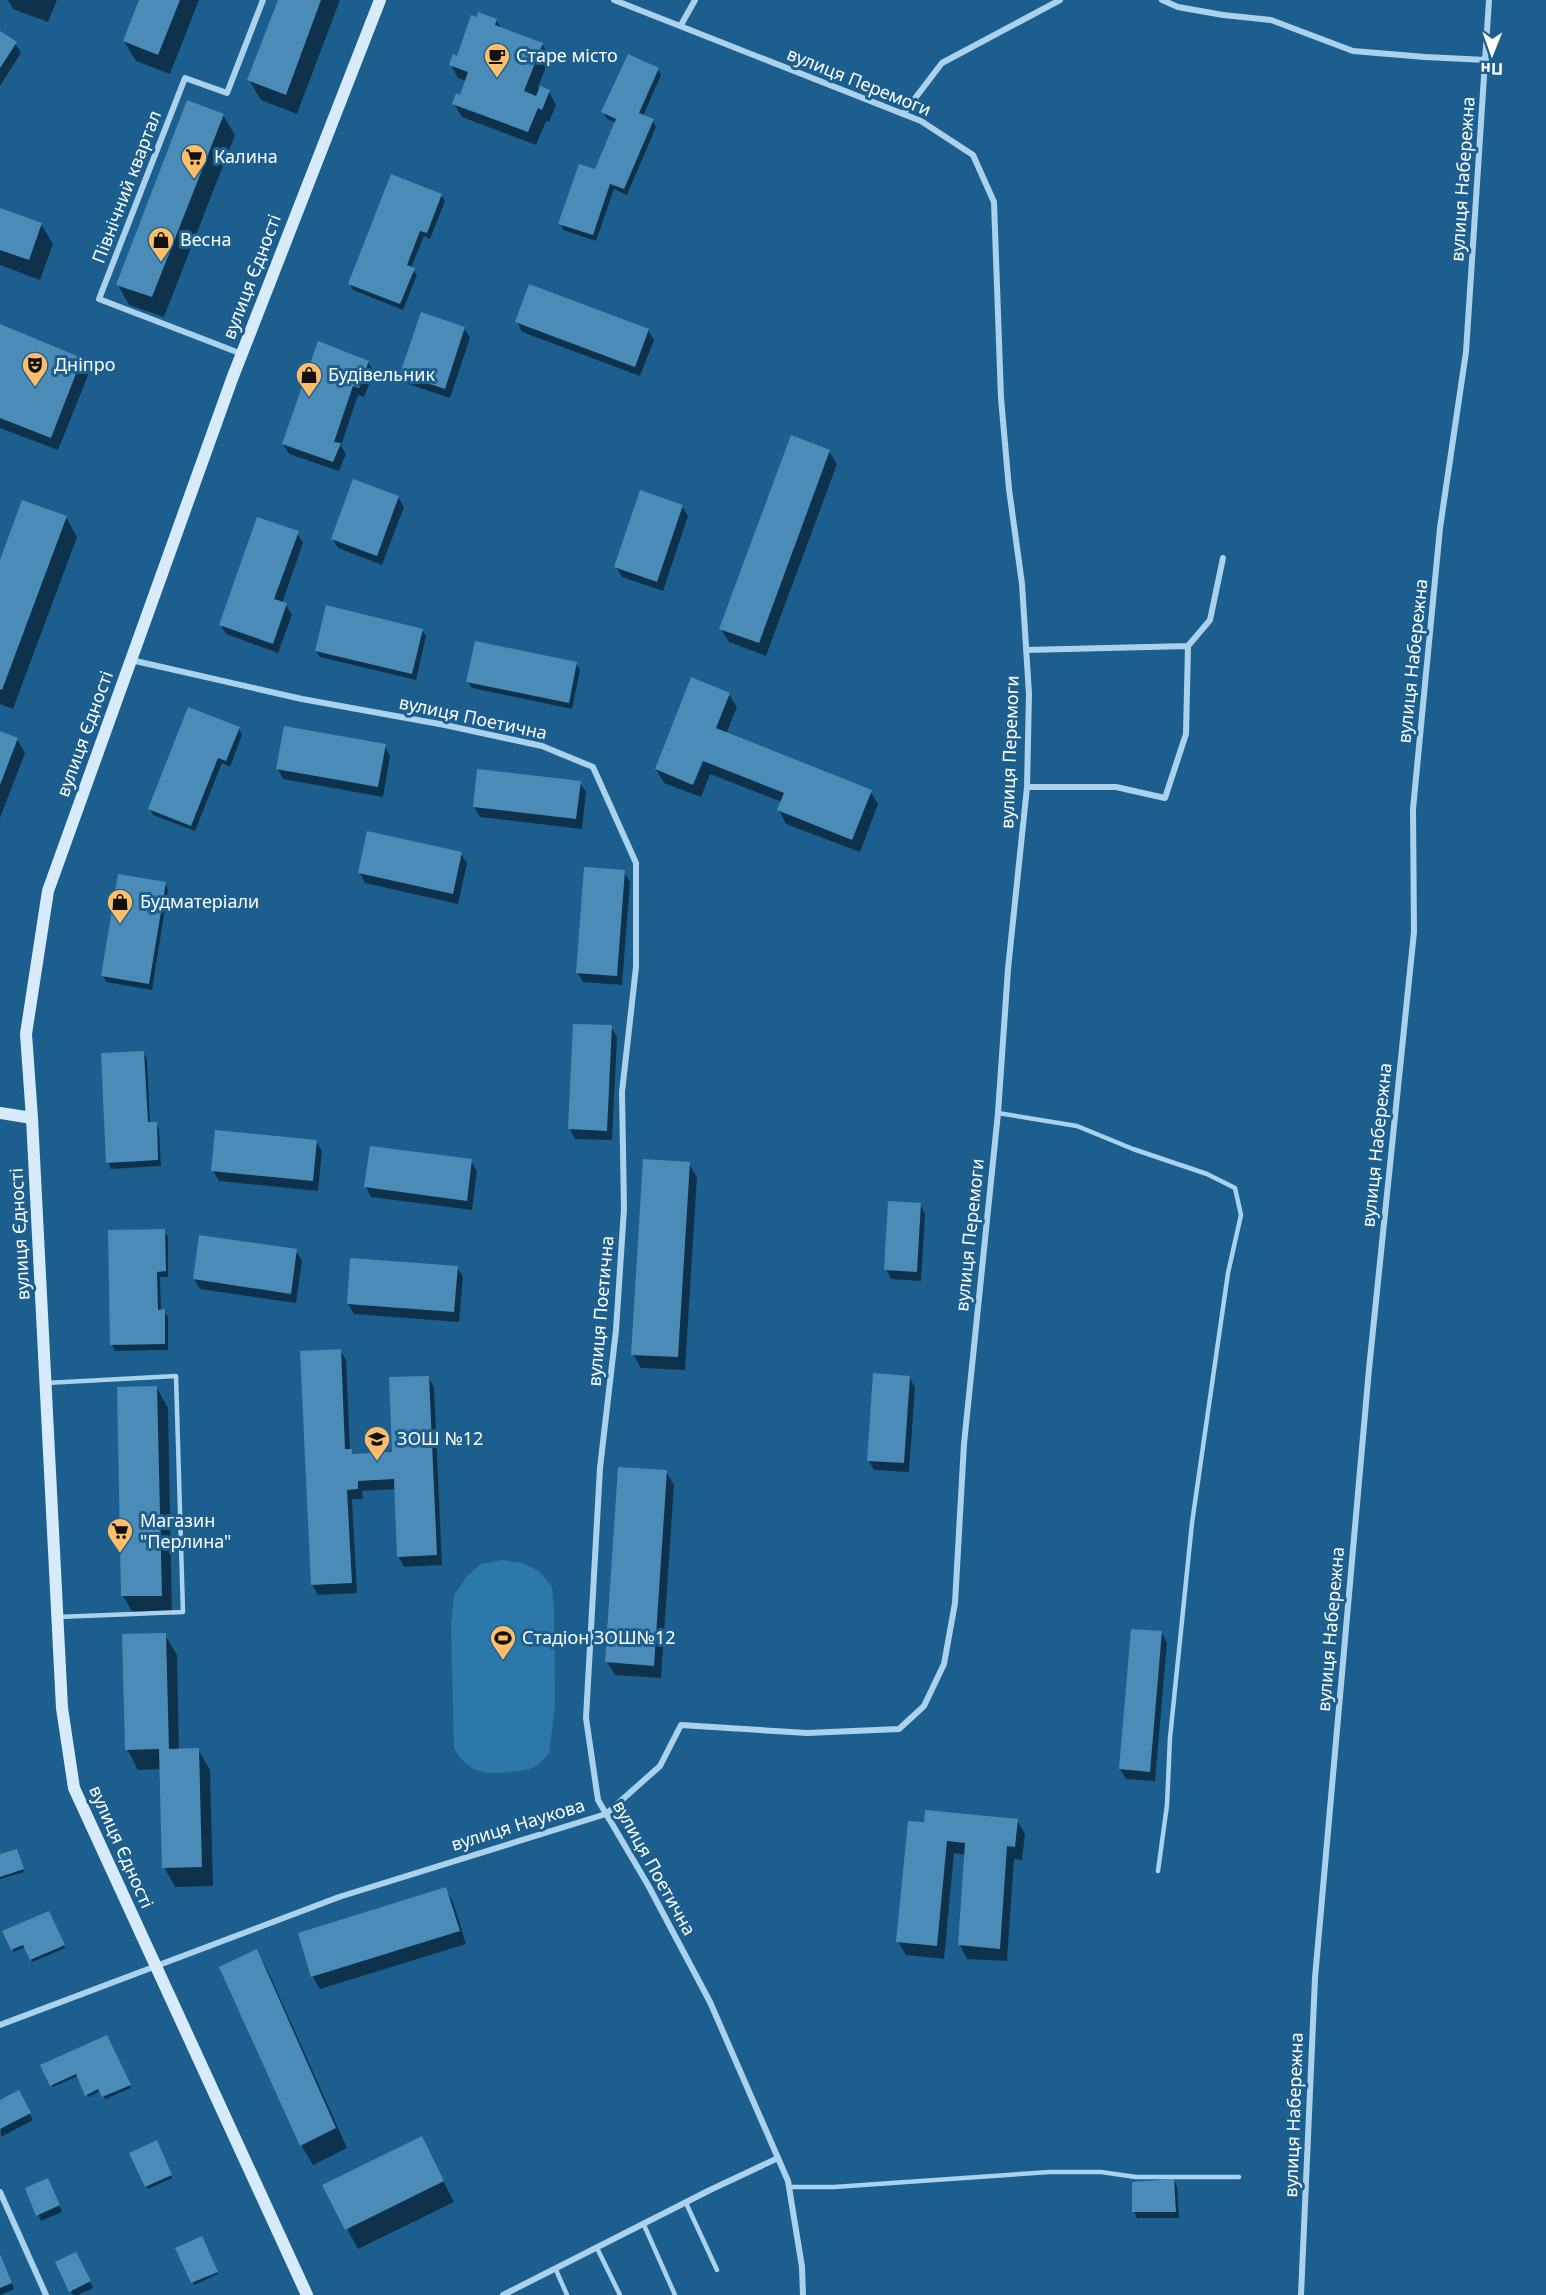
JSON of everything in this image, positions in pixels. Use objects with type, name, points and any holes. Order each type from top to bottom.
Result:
[{"type":"street","name":"Північний квартал","points":[[242,354],[99,299],[185,78],[227,93],[263,0]]},
{"type":"street","name":"вулиця Єдності","points":[[307,2295],[74,1788],[62,1708],[26,1034],[48,891],[242,354],[380,0]]},
{"type":"street","name":"вулиця Перемоги","points":[[614,0],[921,121],[973,155],[994,202],[1001,398],[1009,489],[1022,584],[1029,694],[1028,787],[1008,969],[998,1113],[964,1444],[955,1603],[944,1664],[924,1706],[899,1729]]},
{"type":"street","points":[[681,26],[695,0]]},
{"type":"street","points":[[903,114],[942,63],[1060,0]]},
{"type":"street","points":[[1161,0],[1178,7],[1271,20],[1353,51],[1486,60]]},
{"type":"street","name":"вулиця Набережна","points":[[1301,2295],[1315,1978],[1369,1369],[1414,932],[1413,809],[1440,528],[1466,352],[1489,0]]},
{"type":"street","points":[[1028,787],[1116,787],[1165,798],[1186,734],[1188,646],[1210,620],[1223,558]]},
{"type":"street","points":[[1026,650],[1188,646]]},
{"type":"street","name":"вулиця Поетична","points":[[131,660],[302,699],[445,725],[552,750],[593,767],[636,863],[636,967],[622,1092],[624,1209],[616,1330],[600,1468],[586,1718],[598,1800],[648,1885],[710,2002],[789,2187],[802,2267],[803,2295]]},
{"type":"street","points":[[0,1113],[32,1118]]},
{"type":"street","name":"вулиця Наукова","points":[[0,2025],[339,1897],[606,1814],[660,1766],[681,1725],[807,1733],[899,1729]]},
{"type":"street","points":[[505,2295],[778,2158]]},
{"type":"street","points":[[0,2192],[46,2295]]},
{"type":"lane","points":[[998,1113],[1077,1126],[1133,1149],[1207,1174],[1234,1188],[1241,1215],[1228,1273],[1192,1523],[1170,1738],[1167,1805],[1158,1871]]},
{"type":"lane","points":[[46,1383],[176,1376],[183,1612],[58,1617]]},
{"type":"lane","points":[[789,2187],[834,2187],[1050,2172],[1101,2172],[1136,2177],[1239,2177]]},
{"type":"lane","points":[[686,2203],[717,2270]]},
{"type":"lane","points":[[644,2224],[675,2295]]},
{"type":"lane","points":[[597,2248],[620,2295]]},
{"type":"lane","points":[[556,2270],[567,2295]]},
{"type":"shaded area","name":"Стадіон ЗОШ№12","points":[[502,1560],[522,1563],[539,1571],[552,1587],[555,1704],[549,1754],[532,1768],[493,1773],[471,1767],[465,1763],[454,1748],[451,1624],[454,1595],[467,1576],[481,1564]]},
{"type":"building","points":[[139,0],[180,0],[158,55],[123,41]]},
{"type":"building","points":[[278,0],[321,0],[286,95],[247,80]]},
{"type":"building","name":"Старе місто","points":[[478,12],[497,19],[495,25],[543,43],[524,91],[536,96],[540,86],[550,90],[542,110],[538,108],[528,132],[452,104],[456,93],[460,95],[468,72],[449,65],[453,54],[457,56],[471,15],[477,17]]},
{"type":"building","points":[[0,31],[17,42],[0,68]]},
{"type":"building","points":[[628,54],[659,68],[639,113],[654,119],[624,189],[610,184],[593,235],[558,224],[579,164],[595,169],[616,119],[601,112]]},
{"type":"building","points":[[187,100],[224,114],[152,297],[116,285]]},
{"type":"building","points":[[391,174],[442,194],[427,233],[420,231],[407,265],[415,268],[400,304],[348,284]]},
{"type":"building","points":[[0,208],[42,223],[29,260],[0,250]]},
{"type":"building","points":[[529,284],[649,329],[635,367],[515,322]]},
{"type":"building","points":[[421,312],[465,327],[445,389],[400,374]]},
{"type":"building","name":"Дніпро","points":[[0,324],[82,358],[51,438],[0,418]]},
{"type":"building","points":[[318,341],[369,361],[359,388],[353,386],[334,442],[341,443],[333,462],[282,444]]},
{"type":"building","points":[[791,435],[830,450],[759,643],[719,629]]},
{"type":"building","points":[[353,479],[399,496],[377,556],[331,539]]},
{"type":"building","points":[[640,490],[683,505],[657,582],[614,567]]},
{"type":"building","points":[[22,500],[67,516],[2,690],[0,689],[0,560]]},
{"type":"building","points":[[257,517],[299,531],[274,599],[287,603],[273,644],[219,625]]},
{"type":"building","points":[[326,605],[423,629],[412,674],[315,651]]},
{"type":"building","points":[[475,641],[577,662],[569,703],[466,682]]},
{"type":"building","points":[[691,677],[730,693],[716,728],[872,790],[852,840],[777,810],[784,793],[703,761],[693,785],[655,769]]},
{"type":"building","points":[[188,707],[240,727],[226,761],[218,758],[191,826],[148,809]]},
{"type":"building","points":[[284,726],[386,744],[378,787],[276,769]]},
{"type":"building","points":[[0,731],[18,738],[0,785]]},
{"type":"building","points":[[477,769],[581,781],[576,819],[473,807]]},
{"type":"building","points":[[367,831],[462,852],[453,894],[358,873]]},
{"type":"building","points":[[584,867],[625,870],[617,976],[576,973]]},
{"type":"building","points":[[118,874],[166,882],[149,984],[101,976]]},
{"type":"building","points":[[573,1024],[612,1025],[607,1131],[568,1129]]},
{"type":"building","points":[[144,1051],[148,1122],[157,1122],[158,1160],[106,1163],[101,1053]]},
{"type":"building","points":[[215,1130],[317,1140],[313,1181],[211,1171]]},
{"type":"building","points":[[370,1146],[472,1159],[467,1201],[364,1187]]},
{"type":"building","points":[[643,1159],[690,1162],[678,1357],[631,1355]]},
{"type":"building","points":[[888,1201],[921,1203],[917,1272],[884,1270]]},
{"type":"building","points":[[165,1229],[166,1271],[157,1272],[158,1310],[165,1309],[165,1344],[110,1345],[108,1230]]},
{"type":"building","points":[[199,1235],[297,1249],[291,1294],[193,1279]]},
{"type":"building","points":[[350,1258],[458,1266],[454,1312],[347,1304]]},
{"type":"building","name":"ЗОШ №12","points":[[341,1349],[345,1449],[352,1449],[352,1454],[392,1452],[389,1377],[429,1376],[437,1555],[397,1557],[394,1479],[358,1481],[358,1489],[347,1490],[352,1583],[311,1585],[300,1351]]},
{"type":"building","points":[[873,1373],[910,1376],[904,1463],[867,1461]]},
{"type":"building","points":[[157,1386],[162,1596],[121,1596],[117,1387]]},
{"type":"building","points":[[618,1467],[667,1470],[654,1666],[605,1662]]},
{"type":"building","points":[[1131,1629],[1162,1631],[1150,1772],[1119,1769]]},
{"type":"building","points":[[166,1633],[169,1749],[199,1748],[202,1867],[162,1868],[159,1749],[125,1750],[122,1634]]},
{"type":"building","points":[[925,1810],[1018,1819],[1015,1847],[1007,1846],[1000,1949],[958,1945],[965,1843],[947,1841],[937,1946],[896,1942],[908,1821],[924,1822]]},
{"type":"building","points":[[17,1849],[24,1869],[0,1877],[0,1854]]},
{"type":"building","points":[[446,1887],[460,1931],[311,1977],[298,1933]]},
{"type":"building","points":[[49,1911],[65,1945],[30,1960],[23,1945],[11,1950],[2,1931]]},
{"type":"building","points":[[257,1949],[336,2128],[300,2146],[219,1967]]},
{"type":"building","points":[[107,2035],[131,2085],[102,2097],[98,2089],[85,2096],[76,2074],[50,2086],[40,2065]]},
{"type":"building","points":[[19,2090],[31,2113],[0,2129],[0,2100]]},
{"type":"building","points":[[422,2136],[444,2181],[345,2230],[322,2185]]},
{"type":"building","points":[[157,2140],[172,2175],[145,2187],[129,2153]]},
{"type":"building","points":[[48,2178],[60,2205],[36,2216],[25,2188]]},
{"type":"building","points":[[1174,2179],[1176,2212],[1132,2212],[1132,2182]]},
{"type":"building","points":[[202,2236],[218,2272],[191,2283],[175,2248]]},
{"type":"building","points":[[76,2252],[91,2281],[69,2292],[55,2262]]},
{"type":"building","points":[[0,2254],[12,2283],[0,2288]]},
{"type":"place","name":"Старе місто","points":[[497,79]]},
{"type":"place","name":"Калина","points":[[194,180]]},
{"type":"place","name":"Весна","points":[[161,263]]},
{"type":"place","name":"Дніпро","points":[[35,388]]},
{"type":"place","name":"Будівельник","points":[[309,398]]},
{"type":"place","name":"Будматеріали","points":[[120,925]]},
{"type":"place","name":"ЗОШ №12","points":[[377,1462]]},
{"type":"place","name":"Магазин \"Перлина\"","points":[[120,1554]]},
{"type":"place","name":"Стадіон ЗОШ№12","points":[[503,1661]]}]
